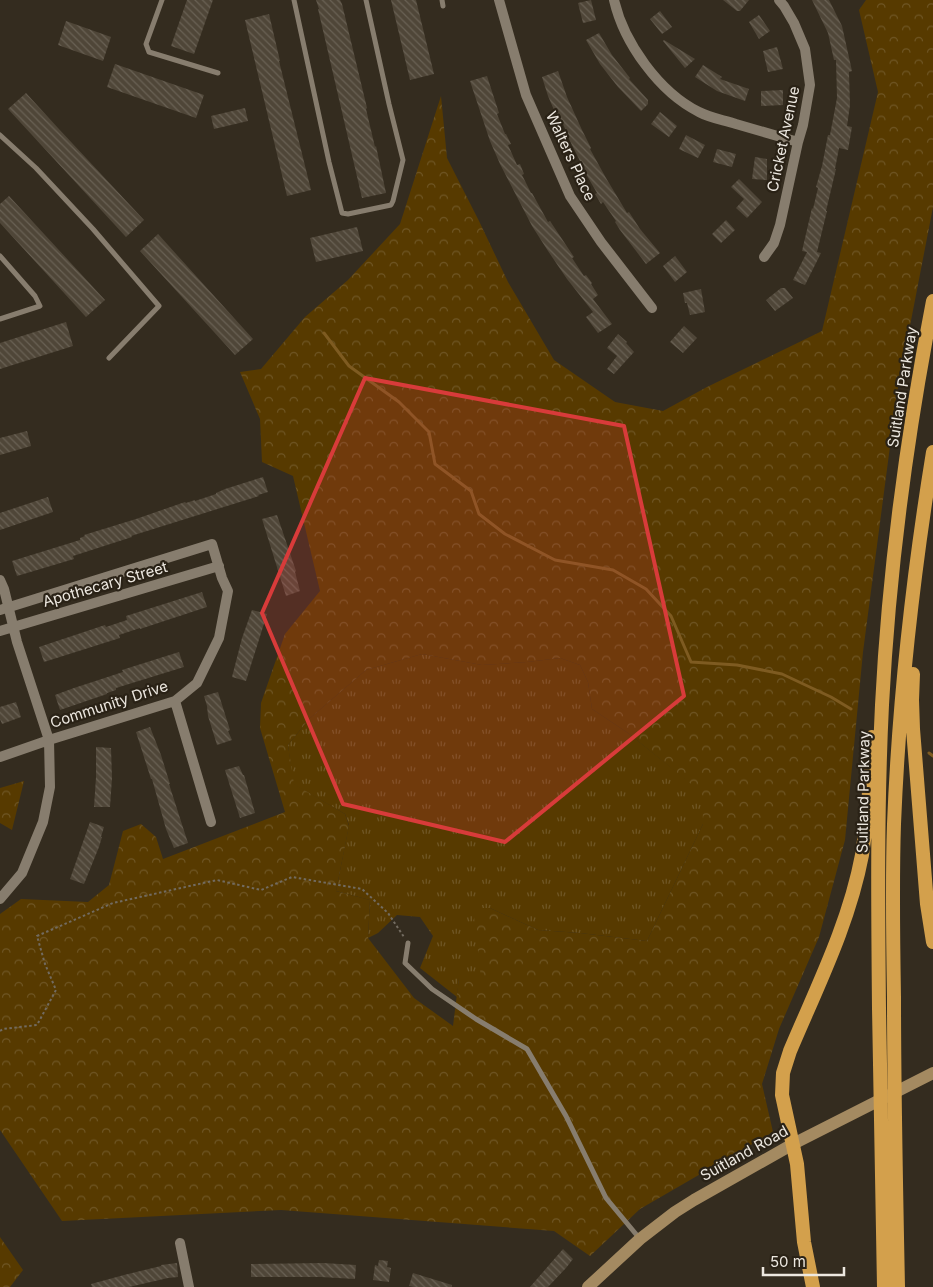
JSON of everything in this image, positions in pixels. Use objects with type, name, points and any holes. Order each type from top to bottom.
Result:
[{"type":"highway","name":"Suitland Parkway","points":[[898,1287],[889,1140],[878,847],[879,767],[883,680],[903,480],[933,300]]},
{"type":"highway","name":"Suitland Parkway","points":[[887,1053],[893,920],[894,822],[902,703],[914,581],[933,452]]},
{"type":"highway","points":[[914,581],[913,721],[927,904],[933,942]]},
{"type":"highway","points":[[812,1287],[804,1242],[799,1180],[782,1095],[783,1073],[790,1051],[840,934],[854,889],[866,822],[871,741],[883,680]]},
{"type":"highway","name":"Suitland Parkway","points":[[884,1287],[889,1140]]},
{"type":"main road","name":"Suitland Road","points":[[588,1287],[640,1239],[675,1212],[717,1185],[933,1073]]},
{"type":"street","name":"Walters Place","points":[[499,0],[526,95],[570,196],[601,242],[652,308]]},
{"type":"street","points":[[614,0],[624,30],[634,48],[647,67],[668,90],[685,104],[700,113],[798,142]]},
{"type":"street","name":"Cricket Avenue","points":[[764,257],[774,243],[780,225],[803,125],[810,85],[805,49],[794,23],[779,0]]},
{"type":"street","name":"Community Drive","points":[[0,757],[175,700],[197,683],[219,638],[228,591],[212,544]]},
{"type":"street","name":"Apothecary Street","points":[[4,609],[212,544]]},
{"type":"street","name":"Apothecary Street","points":[[0,631],[219,566]]},
{"type":"street","points":[[0,580],[4,589],[4,609],[13,627],[49,740],[50,787],[43,822],[22,873],[0,899]]},
{"type":"street","points":[[175,700],[211,822]]},
{"type":"street","points":[[180,1243],[189,1287]]},
{"type":"lane","points":[[162,0],[146,44],[149,52],[218,72]]},
{"type":"lane","points":[[294,0],[339,204],[342,213],[348,214],[391,205],[403,160],[366,0]]},
{"type":"lane","points":[[442,0],[443,6]]},
{"type":"lane","points":[[1,136],[36,168],[93,228],[159,306],[109,358]]},
{"type":"lane","points":[[0,256],[36,296],[40,306],[0,319]]},
{"type":"lane","points":[[408,943],[405,963],[432,990],[526,1049],[566,1116],[606,1198],[640,1239]]},
{"type":"path","points":[[0,1031],[37,1025],[56,990],[37,936],[113,903],[218,880],[261,890],[292,877],[362,889],[388,913],[408,943]]},
{"type":"highlighted area","points":[[365,378],[624,426],[684,696],[505,842],[343,804],[262,613]]},
{"type":"green space","points":[[866,0],[933,0],[933,207],[897,393],[863,652],[845,840],[819,937],[779,1029],[762,1084],[773,1132],[640,1209],[590,1256],[554,1231],[281,1210],[62,1221],[0,1130],[0,914],[21,899],[88,902],[109,885],[123,831],[141,824],[156,837],[163,859],[285,812],[260,728],[261,703],[285,634],[320,591],[293,476],[262,462],[260,419],[240,372],[261,369],[305,317],[348,280],[400,224],[441,96],[447,158],[508,282],[554,360],[615,402],[663,411],[707,387],[822,331],[878,92],[859,10]],"holes":[[[422,654],[482,665],[560,658],[580,665],[588,682],[592,709],[628,733],[702,793],[703,824],[647,941],[538,930],[490,908],[473,908],[481,978],[459,978],[453,1026],[414,998],[368,938],[370,900],[336,891],[349,826],[345,814],[294,784],[288,745],[309,719],[366,670]]]},
{"type":"green space","points":[[422,654],[482,665],[560,658],[580,665],[588,682],[592,709],[628,733],[703,793],[703,824],[647,941],[538,930],[490,908],[481,978],[459,978],[457,997],[420,968],[433,936],[420,917],[397,915],[378,933],[368,938],[370,900],[336,891],[349,825],[345,814],[293,784],[288,745],[309,719],[366,670]]},
{"type":"green space","points":[[24,781],[12,830],[0,823],[0,788]]},
{"type":"green space","points":[[0,1237],[23,1270],[10,1287],[0,1287]]},
{"type":"building","points":[[187,0],[213,0],[194,54],[171,46]]},
{"type":"building","points":[[316,0],[340,0],[342,4],[386,193],[362,198]]},
{"type":"building","points":[[391,0],[416,0],[434,74],[410,80]]},
{"type":"building","points":[[591,0],[596,20],[583,23],[578,3]]},
{"type":"building","points":[[723,0],[749,0],[740,11],[737,11]]},
{"type":"building","points":[[812,0],[829,0],[842,26],[852,71],[849,72],[850,105],[847,126],[852,127],[848,150],[839,148],[817,252],[821,253],[805,285],[793,280],[807,252],[802,251],[818,188],[816,187],[828,135],[830,135],[837,98],[836,60],[834,60],[828,33]]},
{"type":"building","points":[[660,11],[672,27],[662,34],[650,19]]},
{"type":"building","points":[[269,14],[311,190],[287,196],[245,20]]},
{"type":"building","points":[[759,15],[770,31],[759,39],[749,22]]},
{"type":"building","points":[[66,21],[111,37],[103,61],[58,45]]},
{"type":"building","points":[[599,33],[629,79],[648,100],[648,104],[641,111],[618,87],[600,64],[586,40]]},
{"type":"building","points":[[664,40],[695,59],[685,68]]},
{"type":"building","points":[[777,47],[783,69],[768,72],[763,51]]},
{"type":"building","points":[[115,64],[204,95],[196,118],[107,87]]},
{"type":"building","points":[[703,65],[722,77],[720,79],[749,89],[745,101],[717,91],[695,77]]},
{"type":"building","points":[[558,71],[567,97],[590,149],[606,178],[627,213],[629,212],[660,253],[646,264],[620,230],[603,202],[601,204],[586,174],[584,175],[579,167],[582,165],[559,116],[557,117],[542,77]]},
{"type":"building","points":[[487,76],[499,113],[497,114],[511,144],[508,145],[517,165],[520,164],[524,174],[522,175],[531,193],[548,222],[550,221],[574,257],[572,258],[584,276],[586,275],[592,283],[598,295],[593,299],[612,324],[598,333],[586,317],[593,312],[567,279],[532,226],[490,141],[470,81]]},
{"type":"building","points":[[783,90],[783,105],[761,106],[761,91]]},
{"type":"building","points":[[26,93],[144,220],[126,237],[8,109]]},
{"type":"building","points":[[245,108],[248,121],[214,129],[211,116]]},
{"type":"building","points":[[660,112],[677,126],[669,137],[651,124]]},
{"type":"building","points":[[686,135],[705,145],[698,158],[679,149]]},
{"type":"building","points":[[717,149],[736,154],[732,167],[713,162]]},
{"type":"building","points":[[755,157],[767,159],[767,180],[752,179]]},
{"type":"building","points":[[739,179],[762,202],[747,218],[736,208],[744,199],[731,187]]},
{"type":"building","points":[[9,196],[105,300],[86,317],[0,223],[0,204]]},
{"type":"building","points":[[726,220],[735,230],[721,243],[712,234]]},
{"type":"building","points":[[357,227],[363,251],[316,262],[310,238]]},
{"type":"building","points":[[158,234],[253,339],[235,355],[140,251]]},
{"type":"building","points":[[675,256],[687,272],[675,282],[663,266]]},
{"type":"building","points":[[781,288],[785,288],[793,298],[775,311],[766,300]]},
{"type":"building","points":[[701,289],[705,312],[690,315],[683,293]]},
{"type":"building","points":[[66,322],[73,346],[0,369],[0,343]]},
{"type":"building","points":[[684,326],[697,338],[683,353],[670,342]]},
{"type":"building","points":[[618,334],[634,352],[614,374],[607,369],[617,356],[607,348]]},
{"type":"building","points":[[27,431],[31,446],[0,455],[0,438]]},
{"type":"building","points":[[263,477],[268,492],[259,496],[131,536],[73,556],[74,559],[17,576],[12,561],[80,540],[84,535],[185,502],[195,501]]},
{"type":"building","points":[[48,497],[53,512],[0,530],[0,513]]},
{"type":"building","points":[[277,515],[296,571],[300,591],[286,596],[262,519]]},
{"type":"building","points":[[202,592],[207,607],[119,635],[120,638],[44,662],[39,647],[105,625],[106,627],[127,620],[126,616]]},
{"type":"building","points":[[252,610],[267,614],[246,681],[232,677],[242,638]]},
{"type":"building","points":[[179,652],[184,667],[116,688],[116,690],[107,694],[60,710],[55,695],[123,672],[122,670]]},
{"type":"building","points":[[218,692],[232,740],[217,745],[204,696]]},
{"type":"building","points":[[16,702],[21,717],[2,724],[0,707]]},
{"type":"building","points":[[150,727],[161,755],[188,843],[174,848],[166,829],[136,732]]},
{"type":"building","points":[[96,747],[111,748],[112,778],[110,807],[94,807]]},
{"type":"building","points":[[239,766],[244,775],[255,813],[240,818],[225,770]]},
{"type":"building","points":[[90,822],[104,827],[99,847],[84,884],[70,879]]},
{"type":"building","points":[[563,1249],[573,1259],[566,1268],[548,1287],[530,1287]]},
{"type":"building","points":[[379,1260],[388,1261],[387,1267],[391,1268],[389,1282],[373,1280],[375,1265],[378,1266]]},
{"type":"building","points":[[177,1263],[178,1277],[129,1287],[92,1287],[91,1284],[161,1265]]},
{"type":"building","points":[[323,1263],[356,1265],[355,1279],[251,1277],[251,1264]]},
{"type":"building","points":[[413,1273],[452,1285],[452,1287],[409,1286]]},
{"type":"waterway","points":[[324,333],[349,366],[399,402],[429,432],[435,464],[471,491],[479,514],[505,534],[555,560],[613,570],[646,589],[671,616],[691,662],[737,665],[782,674],[831,697],[851,709]]},
{"type":"waterway","points":[[929,753],[933,756]]}]
